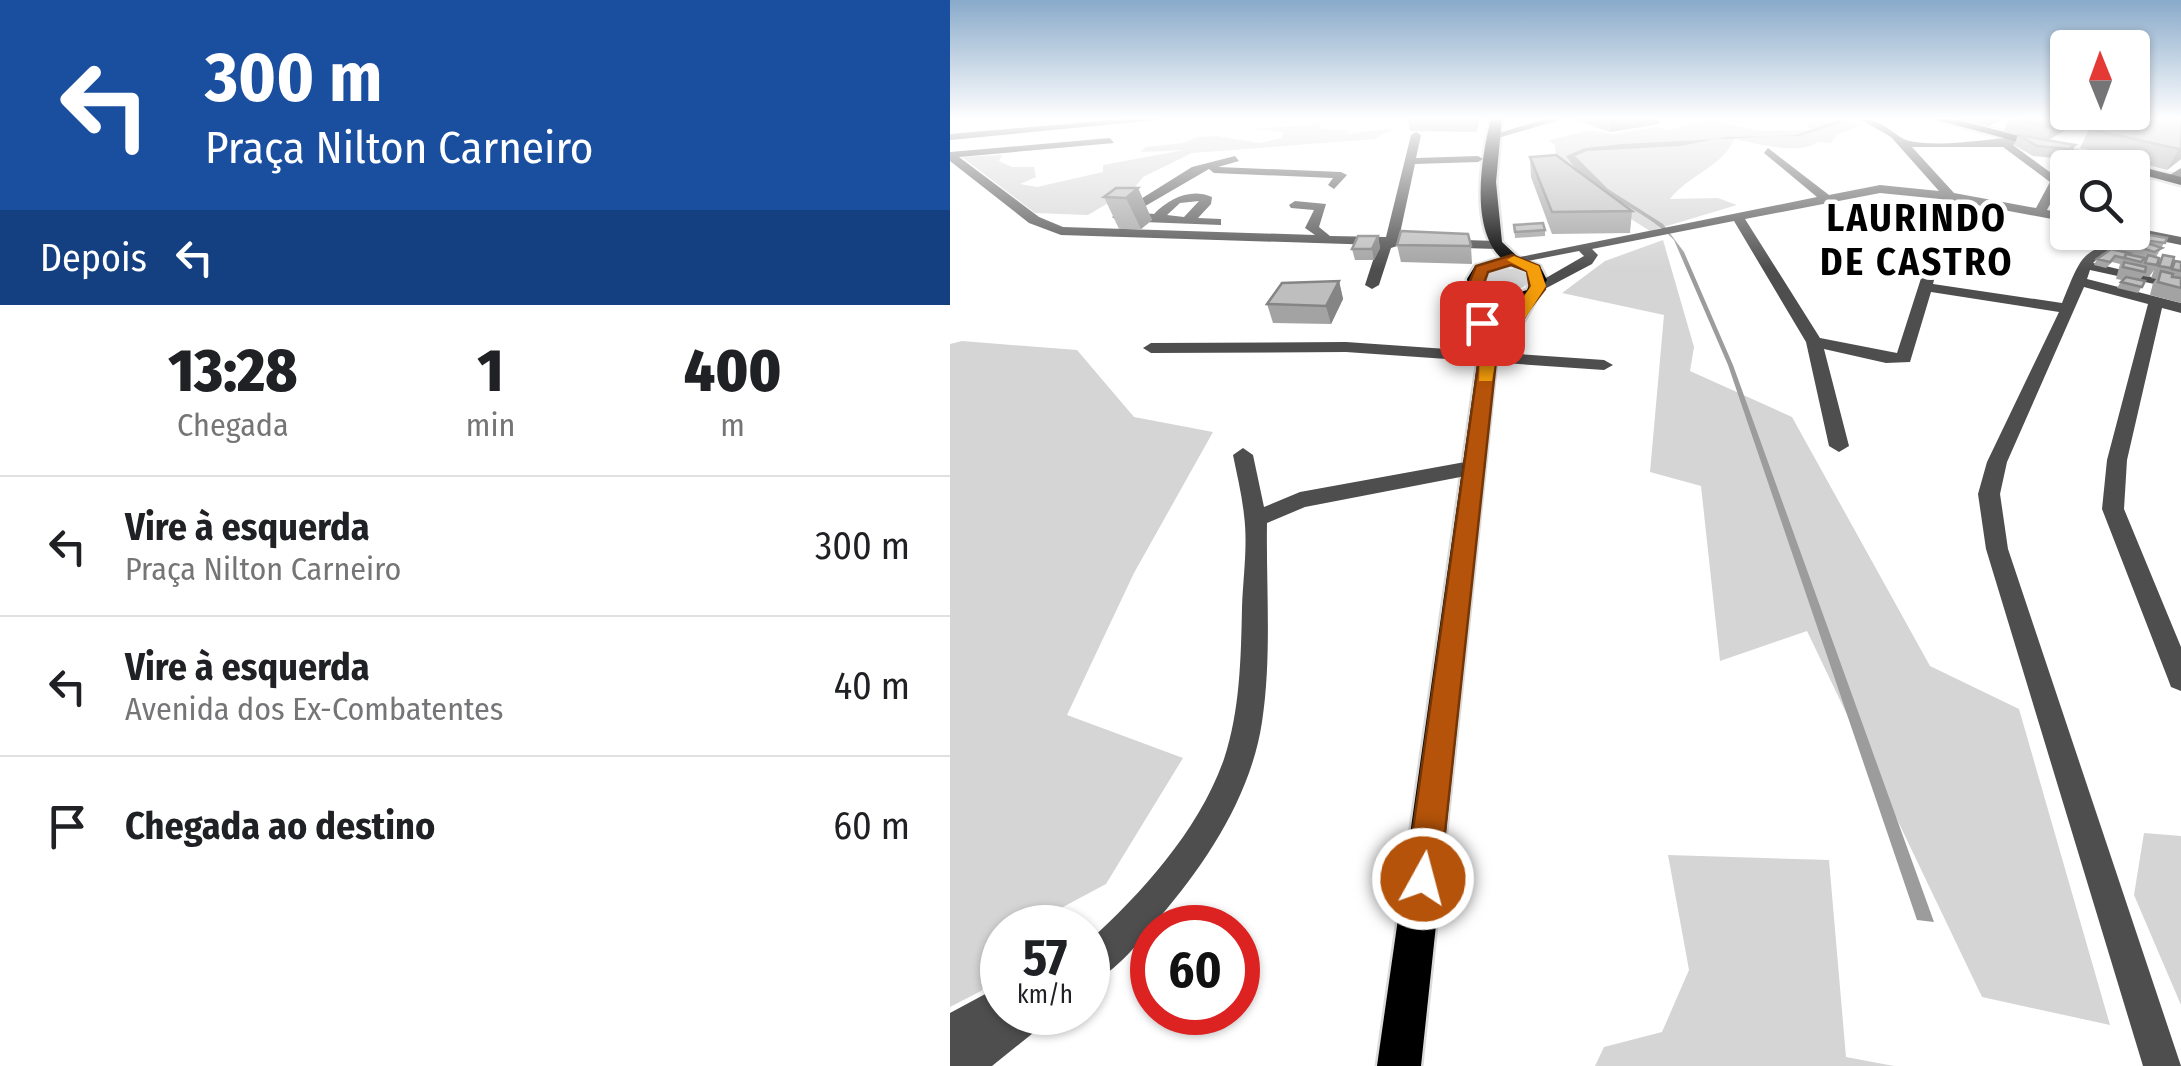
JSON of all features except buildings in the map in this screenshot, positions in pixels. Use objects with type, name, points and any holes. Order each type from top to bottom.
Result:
[{"type":"main road","points":[[1480,169],[1488,190]]},
{"type":"main road","points":[[1398,1066],[1488,354],[1475,279],[1487,250],[1492,169]]},
{"type":"main road","points":[[2139,169],[2178,177]]},
{"type":"main road","points":[[1487,250],[1534,269],[1533,293],[1488,354]]},
{"type":"main road","points":[[1487,250],[1512,260]]},
{"type":"main road","points":[[1477,293],[1505,302],[1533,293]]},
{"type":"street","points":[[967,169],[1034,220],[1061,231],[1487,250]]},
{"type":"street","points":[[1096,234],[1196,169],[1340,175],[1334,185]]},
{"type":"street","points":[[1372,285],[1388,244],[1408,169]]},
{"type":"street","points":[[1789,169],[1824,197]]},
{"type":"street","points":[[1926,169],[1950,196]]},
{"type":"street","points":[[2040,212],[2056,181],[2042,169]]},
{"type":"street","points":[[1512,260],[1658,234],[1824,197],[1892,189],[2050,214]]},
{"type":"street","points":[[1121,216],[1159,215],[1185,197],[1206,197],[1205,204],[1186,222]]},
{"type":"street","points":[[1295,205],[1322,206],[1312,228],[1323,234],[1324,241]]},
{"type":"street","points":[[1159,215],[1168,221],[1216,222]]},
{"type":"street","points":[[1737,216],[1814,342],[1838,446]]},
{"type":"street","points":[[2162,1066],[1990,523],[1989,494],[1998,462],[2081,273],[2097,251],[2116,244],[2174,239]]},
{"type":"street","points":[[1533,293],[1590,258],[1583,248]]},
{"type":"street","points":[[2081,273],[2160,292],[2181,308]]},
{"type":"street","points":[[1814,342],[1886,358],[1904,358],[1927,280],[2068,310]]},
{"type":"street","points":[[2160,292],[2117,460],[2113,509],[2181,679]]},
{"type":"street","points":[[1150,348],[1287,345],[1488,354],[1604,365]]},
{"type":"street","points":[[1148,905],[1206,823],[1230,776],[1246,731],[1256,519],[1243,454]]},
{"type":"street","points":[[1256,519],[1300,500],[1476,467]]},
{"type":"street","points":[[1110,945],[1130,926]]},
{"type":"street","points":[[950,1034],[980,1016]]},
{"type":"street","points":[[961,1066],[1001,1035]]},
{"type":"shaded area","points":[[977,169],[1034,169],[1036,177],[1020,184],[1037,187],[1103,172],[1103,169],[1160,169],[1088,215],[1035,213]]},
{"type":"shaded area","points":[[1569,169],[1706,169],[1670,199],[1718,198],[1737,205],[1650,231],[1604,202]]},
{"type":"shaded area","points":[[1577,169],[1588,169],[1608,189],[1663,224],[1684,252],[1733,365],[1934,922],[1917,920],[1728,365],[1674,240]]},
{"type":"shaded area","points":[[1663,240],[1694,347],[1690,371],[1792,417],[1930,666],[2019,709],[2110,1025],[1982,997],[1807,631],[1720,661],[1701,486],[1650,472],[1664,315],[1562,293],[1605,261]]},
{"type":"shaded area","points":[[1497,268],[1521,269],[1532,279],[1521,288],[1508,291],[1481,285],[1483,273]]},
{"type":"shaded area","points":[[962,341],[1077,350],[1134,417],[1213,432],[1134,573],[1067,715],[1183,758],[1106,884],[1067,905],[980,905],[980,992],[950,1007],[950,344]]},
{"type":"shaded area","points":[[2144,833],[2181,836],[2181,1005],[2134,895]]},
{"type":"shaded area","points":[[1668,855],[1829,860],[1846,1057],[1894,1066],[1595,1066],[1604,1047],[1662,1032],[1689,970]]},
{"type":"waterway","points":[[1580,169],[1600,187]]},
{"type":"slow traffic","points":[[1485,377],[1488,351],[1516,320],[1538,286],[1534,269],[1514,260]]},
{"type":"district","name":"LAURINDO DE CASTRO","points":[[1917,240]]},
{"type":"route","points":[[1423,879],[1488,351],[1536,292],[1538,275],[1534,269],[1512,260],[1481,269],[1475,286],[1482,323]]}]
